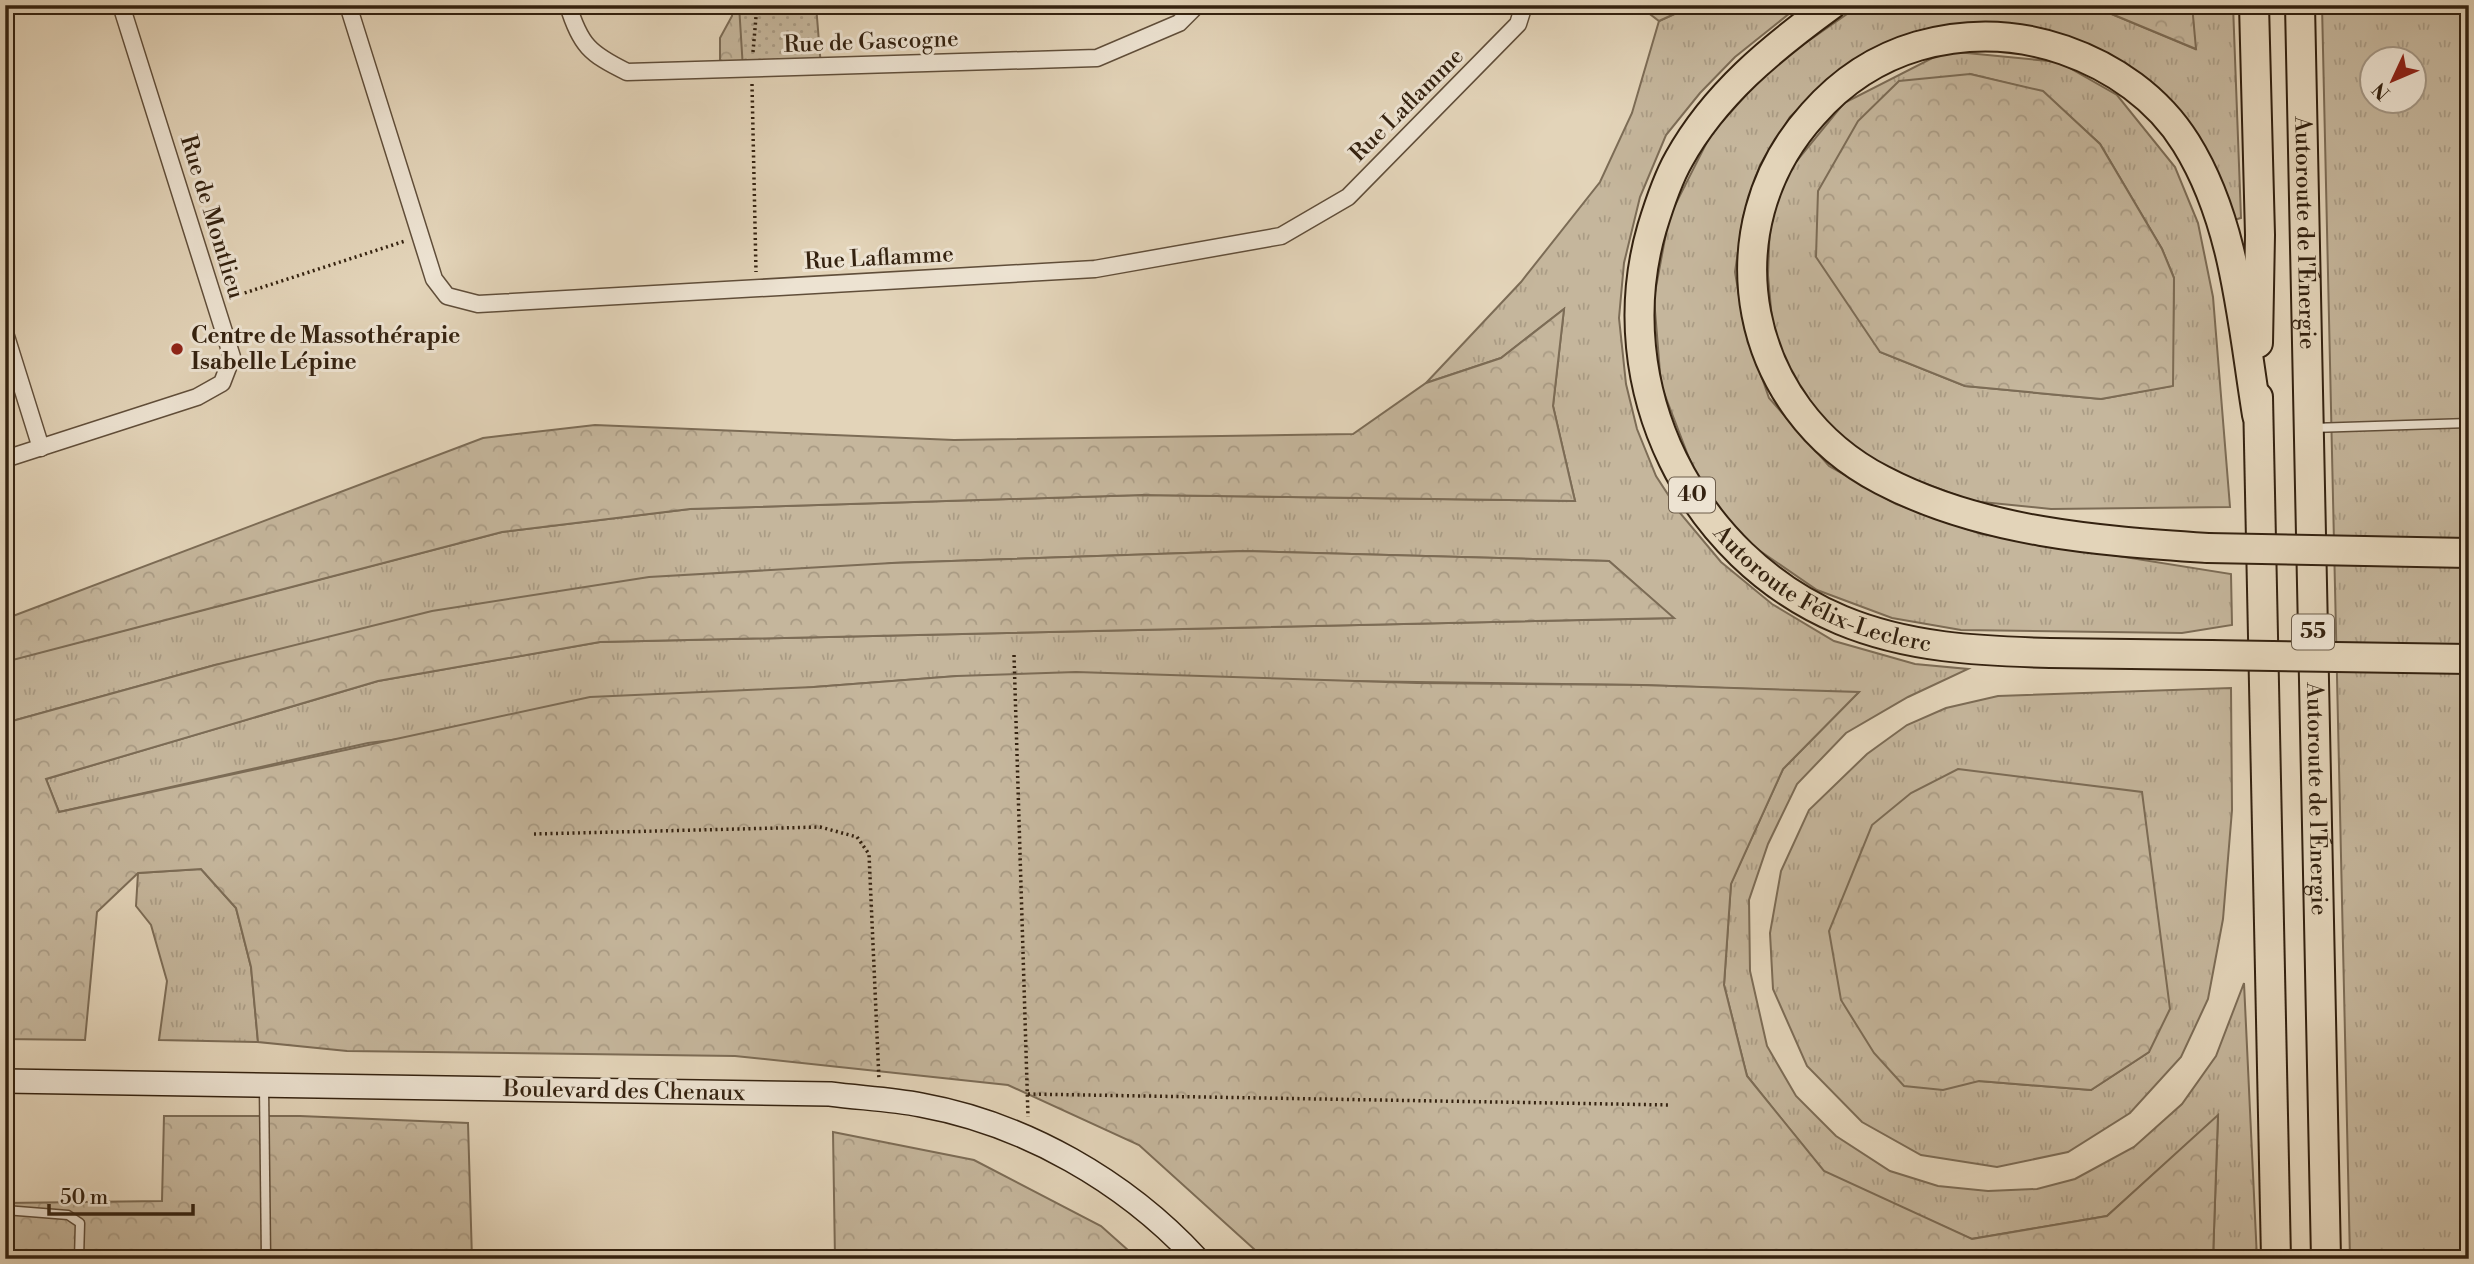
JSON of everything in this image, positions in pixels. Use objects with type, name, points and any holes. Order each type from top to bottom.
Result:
[{"type":"highway","name":"Autoroute Félix-Leclerc","points":[[1831,5],[1778,45],[1722,98],[1693,136],[1678,160],[1656,213],[1643,265],[1640,343],[1649,398],[1665,446],[1676,469],[1712,523],[1757,569],[1799,599],[1844,622],[1916,643],[1981,651],[2469,659]]},
{"type":"highway","points":[[2254,5],[2260,235],[2258,415],[2276,1259]]},
{"type":"highway","name":"Autoroute de l'Énergie","points":[[2300,5],[2326,1259]]},
{"type":"highway","points":[[2258,415],[2227,238],[2206,182],[2175,128],[2138,90],[2110,70],[2070,52],[2022,37],[1974,36],[1927,44],[1882,60],[1844,84],[1807,120],[1780,158],[1768,185],[1756,233],[1752,277],[1755,305],[1765,347],[1779,380],[1800,413],[1825,442],[1851,462],[1890,484],[1935,503],[1979,517],[2052,533],[2208,548],[2469,553]]},
{"type":"main road","name":"Boulevard des Chenaux","points":[[5,1081],[830,1094],[920,1104],[986,1121],[1063,1155],[1118,1189],[1179,1239],[1197,1259]]},
{"type":"street","name":"Rue de Montlieu","points":[[5,459],[197,397],[222,383],[232,357],[121,5]]},
{"type":"street","name":"Rue Laflamme","points":[[348,5],[434,279],[447,296],[478,304],[1096,269],[1281,236],[1348,197],[1518,24],[1524,5]]},
{"type":"street","name":"Rue de Gascogne","points":[[568,5],[577,35],[599,59],[627,72],[1097,58],[1179,23],[1197,5]]},
{"type":"street","points":[[5,333],[41,448]]},
{"type":"lane","points":[[2309,428],[2469,423]]},
{"type":"lane","points":[[264,1084],[266,1259]]},
{"type":"lane","points":[[5,1210],[68,1215],[80,1223],[79,1259]]},
{"type":"path","points":[[757,5],[752,69],[757,288]]},
{"type":"path","points":[[215,302],[420,236]]},
{"type":"path","points":[[1014,655],[1029,1140]]},
{"type":"path","points":[[534,834],[820,827],[857,837],[869,854],[880,1100]]},
{"type":"path","points":[[1028,1094],[1671,1105]]},
{"type":"green space","points":[[733,5],[816,5],[735,67],[720,60],[720,38],[732,16]]},
{"type":"green space","points":[[739,5],[816,5],[821,67],[743,69]]},
{"type":"green space","points":[[1638,5],[1694,5],[1659,21]]},
{"type":"green space","points":[[1694,5],[1800,5],[1735,57],[1700,93],[1666,135],[1640,197],[1624,263],[1619,318],[1626,384],[1637,429],[1656,476],[1680,513],[1721,562],[1772,604],[1834,641],[1915,664],[1968,669],[1908,697],[1846,733],[1797,784],[1768,844],[1749,900],[1750,971],[1767,1046],[1796,1096],[1836,1136],[1890,1171],[1938,1186],[1988,1191],[2037,1189],[2075,1179],[2134,1147],[2182,1104],[2216,1056],[2244,983],[2257,1259],[2213,1259],[2218,1116],[2107,1216],[1971,1239],[1824,1172],[1747,1076],[1724,985],[1731,883],[1783,769],[1858,693],[1641,685],[958,676],[814,687],[368,743],[59,812],[46,779],[378,681],[600,642],[1673,618],[1609,561],[1245,551],[892,563],[215,665],[5,723],[6,661],[502,532],[690,509],[1142,495],[1575,501],[1553,406],[1564,309],[1501,358],[1426,383],[1521,282],[1600,182],[1632,113],[1659,21]]},
{"type":"green space","points":[[1860,5],[2090,5],[2195,49],[2192,5],[2233,5],[2241,218],[2234,220],[2209,162],[2042,31],[1829,79],[1790,117],[1760,165],[1743,217],[1735,272],[1744,326],[1769,398],[1829,466],[1896,504],[1981,534],[2231,574],[2232,625],[2182,633],[1961,630],[1892,618],[1817,590],[1747,542],[1699,484],[1661,385],[1654,298],[1669,217],[1711,134],[1771,67]]},
{"type":"green space","points":[[2090,5],[2192,5],[2196,49]]},
{"type":"green space","points":[[2322,5],[2469,5],[2469,1259],[2350,1259]]},
{"type":"green space","points":[[1946,51],[2059,62],[2117,95],[2175,167],[2198,223],[2213,297],[2230,507],[2051,509],[1972,501],[1881,467],[1815,418],[1774,342],[1768,275],[1770,220],[1786,174],[1844,103]],"holes":[[[1970,74],[2043,92],[2100,144],[2162,249],[2174,278],[2172,386],[2101,399],[1965,386],[1880,352]]]},
{"type":"green space","points":[[1970,74],[2043,91],[2100,144],[2162,249],[2174,278],[2173,386],[2101,399],[1965,386],[1880,352],[1816,257],[1818,191],[1858,121],[1899,81]]},
{"type":"green space","points":[[1564,309],[1553,406],[1575,501],[1142,495],[690,509],[502,532],[5,662],[5,619],[483,438],[595,425],[954,440],[1353,434],[1426,383],[1501,358]]},
{"type":"green space","points":[[1245,551],[1609,561],[1674,618],[600,642],[378,681],[46,779],[59,812],[590,697],[814,687],[957,676],[1076,672],[1417,683],[1641,685],[1859,692],[1783,769],[1731,884],[1724,985],[1747,1076],[1824,1171],[1972,1239],[2107,1216],[2218,1115],[2213,1259],[1265,1259],[1139,1145],[1008,1085],[735,1056],[347,1051],[258,1042],[251,967],[236,908],[201,869],[138,873],[97,912],[85,1040],[5,1039],[5,723],[215,665],[432,611],[649,577],[892,563]]},
{"type":"green space","points":[[2231,688],[2232,810],[2223,919],[2208,999],[2181,1057],[2130,1113],[2068,1152],[1997,1167],[1921,1155],[1862,1122],[1807,1066],[1773,989],[1770,933],[1781,871],[1809,810],[1867,754],[1907,725],[1946,708],[1998,696]],"holes":[[[2149,1052],[2091,1090],[1979,1081]]]},
{"type":"green space","points":[[1958,769],[2142,792],[2170,1009],[2149,1052],[2091,1090],[1979,1081],[1943,1090],[1904,1086],[1874,1053],[1841,1000],[1829,931],[1872,825],[1911,793]]},
{"type":"green space","points":[[201,869],[236,908],[251,967],[258,1042],[159,1040],[167,981],[151,925],[136,906],[138,873]]},
{"type":"green space","points":[[164,1116],[300,1116],[468,1123],[472,1259],[5,1259],[5,1203],[162,1201]]},
{"type":"green space","points":[[833,1132],[974,1160],[1101,1226],[1138,1259],[835,1259]]},
{"type":"place","name":"Centre de Massothérapie Isabelle Lépine","points":[[177,349]]}]
